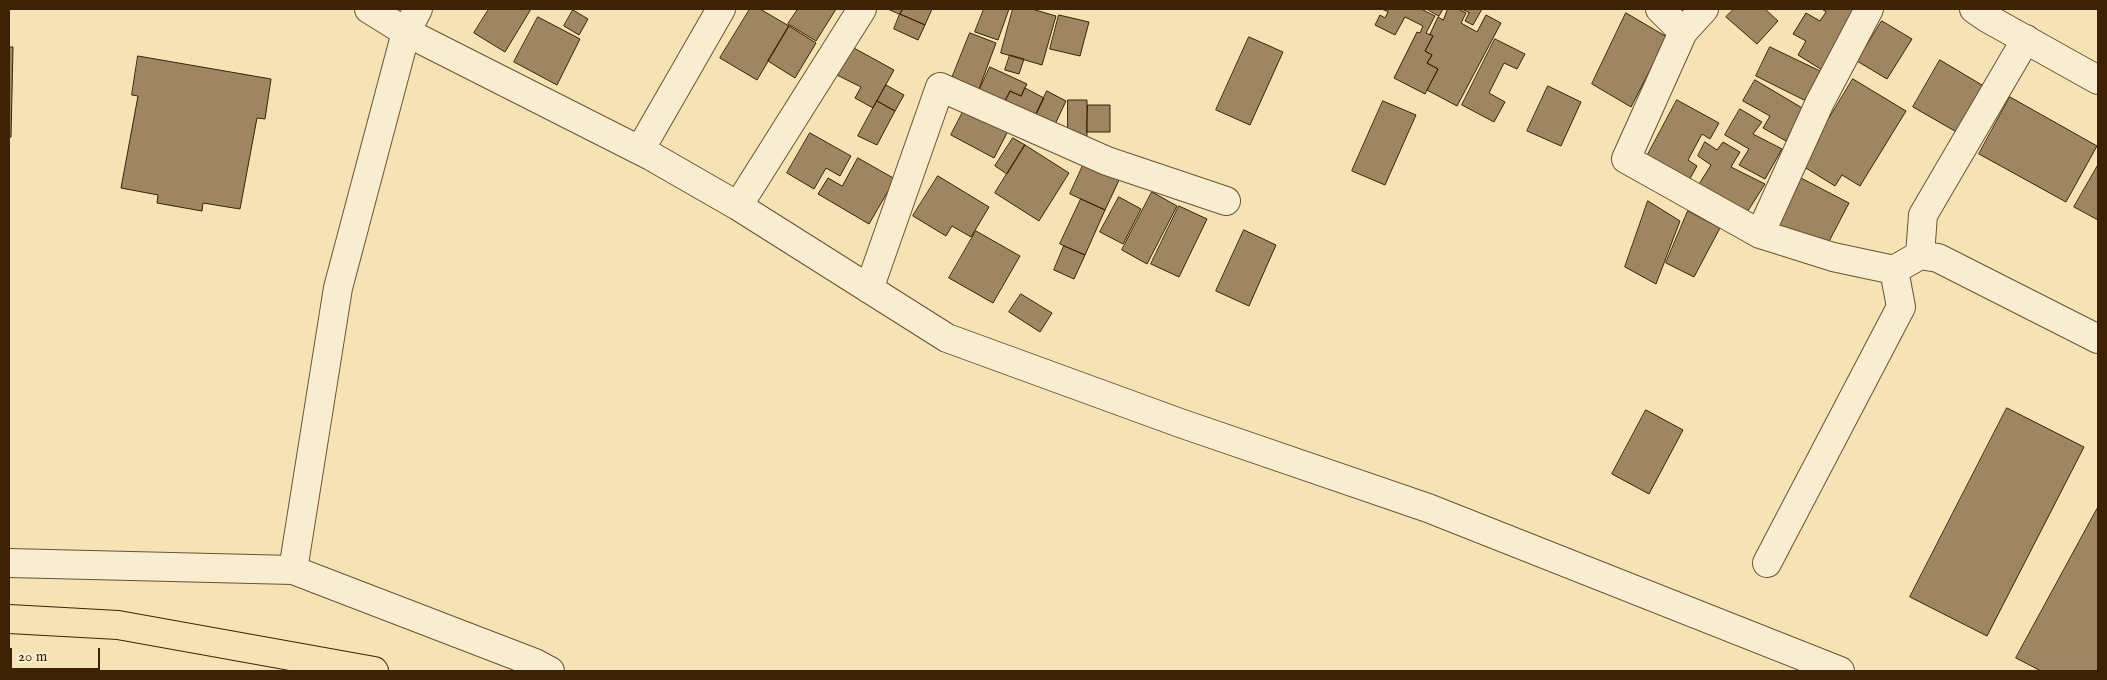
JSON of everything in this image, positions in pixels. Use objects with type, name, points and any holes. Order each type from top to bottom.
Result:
[{"type":"main road","points":[[9,619],[118,625],[374,671]]},
{"type":"street","points":[[369,9],[412,20],[738,206],[947,338],[1180,423],[1428,508],[1840,671]]},
{"type":"street","points":[[640,150],[721,9]]},
{"type":"street","points":[[738,206],[862,9]]},
{"type":"street","points":[[1660,9],[1684,32]]},
{"type":"street","points":[[1704,9],[1684,32],[1626,159],[1760,234],[1834,257],[1894,270],[1920,255],[1938,258],[2098,339]]},
{"type":"street","points":[[1760,234],[1820,102],[1868,9]]},
{"type":"street","points":[[1983,12],[2026,40],[2098,80]]},
{"type":"street","points":[[294,570],[338,288],[412,20]]},
{"type":"street","points":[[1920,255],[1923,215],[2026,40]]},
{"type":"street","points":[[869,289],[940,87],[1107,161],[1226,201]]},
{"type":"street","points":[[1767,563],[1901,307],[1894,270]]},
{"type":"street","points":[[9,563],[294,570],[535,663],[550,671]]},
{"type":"building","points":[[489,9],[531,9],[505,52],[474,33]]},
{"type":"building","points":[[750,9],[760,9],[789,26],[757,80],[720,58]]},
{"type":"building","points":[[798,9],[836,9],[816,41],[788,24]]},
{"type":"building","points":[[888,9],[903,9],[900,14]]},
{"type":"building","points":[[903,9],[932,9],[925,25],[900,14]]},
{"type":"building","points":[[984,9],[1009,9],[998,40],[975,32]]},
{"type":"building","points":[[1013,9],[1032,9],[1056,16],[1042,65],[1001,53]]},
{"type":"building","points":[[1382,9],[1421,9],[1435,16],[1426,33],[1433,36],[1425,51],[1432,55],[1427,63],[1438,69],[1425,94],[1394,78],[1417,32],[1420,33],[1423,26],[1405,17],[1395,35],[1375,25],[1380,15],[1385,18],[1388,12]]},
{"type":"building","points":[[1427,9],[1443,9],[1439,16]]},
{"type":"building","points":[[1448,9],[1458,9],[1466,13],[1461,23],[1477,32],[1486,15],[1501,23],[1457,106],[1427,90],[1438,69],[1427,63],[1432,55],[1425,51],[1433,36],[1430,34],[1438,17],[1443,20]]},
{"type":"building","points":[[1462,9],[1482,9],[1473,25],[1465,21],[1469,13]]},
{"type":"building","points":[[1734,9],[1765,9],[1778,21],[1757,44],[1726,17]]},
{"type":"building","points":[[1822,9],[1867,9],[1827,73],[1798,55],[1806,41],[1793,34],[1806,13],[1820,21],[1826,12]]},
{"type":"building","points":[[573,10],[588,19],[579,35],[564,26]]},
{"type":"building","points":[[1626,13],[1667,37],[1631,107],[1592,84]]},
{"type":"building","points":[[900,14],[925,25],[918,40],[894,29]]},
{"type":"building","points":[[1059,15],[1089,22],[1080,56],[1050,49]]},
{"type":"building","points":[[538,17],[580,39],[557,85],[514,62]]},
{"type":"building","points":[[1882,21],[1912,39],[1887,79],[1857,61]]},
{"type":"building","points":[[789,26],[816,43],[795,78],[768,61]]},
{"type":"building","points":[[970,33],[996,43],[979,89],[952,78]]},
{"type":"building","points":[[1249,37],[1283,52],[1250,125],[1216,110]]},
{"type":"building","points":[[1495,39],[1525,54],[1517,69],[1504,63],[1489,93],[1505,102],[1494,122],[1462,105]]},
{"type":"building","points":[[9,47],[13,47],[11,137],[9,137]]},
{"type":"building","points":[[852,47],[894,70],[873,108],[855,98],[861,87],[837,75]]},
{"type":"building","points":[[1770,47],[1820,71],[1806,101],[1756,76]]},
{"type":"building","points":[[1010,55],[1024,59],[1019,74],[1005,70]]},
{"type":"building","points":[[138,56],[271,79],[265,119],[257,118],[240,209],[203,203],[202,211],[157,203],[158,195],[121,188],[138,96],[132,95]]},
{"type":"building","points":[[1940,60],[1987,88],[1960,134],[1913,107]]},
{"type":"building","points":[[990,67],[1027,84],[1021,96],[1010,91],[1004,103],[979,91]]},
{"type":"building","points":[[1853,79],[1906,111],[1860,186],[1842,175],[1835,186],[1801,165]]},
{"type":"building","points":[[1755,80],[1804,109],[1786,141],[1763,128],[1770,116],[1743,101]]},
{"type":"building","points":[[886,85],[904,95],[895,111],[877,101]]},
{"type":"building","points":[[1548,86],[1581,102],[1561,146],[1527,131]]},
{"type":"building","points":[[1025,88],[1044,98],[1031,125],[1000,111],[1010,91],[1021,96]]},
{"type":"building","points":[[1047,91],[1066,101],[1050,135],[1031,125]]},
{"type":"building","points":[[2010,97],[2097,146],[2066,202],[1979,154]]},
{"type":"building","points":[[1068,100],[1087,100],[1087,141],[1068,141]]},
{"type":"building","points":[[1677,100],[1719,123],[1710,139],[1702,134],[1688,160],[1697,166],[1687,184],[1645,160]]},
{"type":"building","points":[[877,101],[895,111],[877,145],[858,136]]},
{"type":"building","points":[[1383,101],[1416,115],[1385,185],[1352,171]]},
{"type":"building","points":[[1088,105],[1110,105],[1110,132],[1087,132]]},
{"type":"building","points":[[965,108],[1008,131],[994,158],[951,135]]},
{"type":"building","points":[[1740,109],[1762,122],[1753,134],[1782,149],[1765,179],[1739,165],[1749,149],[1725,135]]},
{"type":"building","points":[[810,133],[851,156],[840,176],[826,168],[814,189],[787,173]]},
{"type":"building","points":[[1013,138],[1025,145],[1007,174],[995,166]]},
{"type":"building","points":[[1705,142],[1717,150],[1723,142],[1740,152],[1731,167],[1765,184],[1744,217],[1696,189],[1711,165],[1698,156]]},
{"type":"building","points":[[1025,145],[1069,173],[1039,221],[995,193]]},
{"type":"building","points":[[858,158],[895,179],[869,224],[818,194],[828,178],[842,186]]},
{"type":"building","points":[[1085,161],[1120,178],[1105,210],[1070,194]]},
{"type":"building","points":[[2098,165],[2098,220],[2074,207]]},
{"type":"building","points":[[938,176],[989,207],[971,237],[952,226],[946,236],[913,216]]},
{"type":"building","points":[[1799,177],[1849,203],[1825,249],[1775,222]]},
{"type":"building","points":[[1152,192],[1177,206],[1147,264],[1122,250]]},
{"type":"building","points":[[1119,197],[1141,209],[1123,244],[1100,232]]},
{"type":"building","points":[[1081,199],[1105,210],[1085,255],[1060,244]]},
{"type":"building","points":[[1648,201],[1680,221],[1656,284],[1625,267]]},
{"type":"building","points":[[1179,206],[1207,219],[1179,277],[1151,264]]},
{"type":"building","points":[[1688,211],[1720,228],[1694,277],[1666,263]]},
{"type":"building","points":[[1244,230],[1276,245],[1249,306],[1216,291]]},
{"type":"building","points":[[976,231],[1020,256],[993,303],[949,278]]},
{"type":"building","points":[[1064,246],[1085,255],[1074,279],[1054,270]]},
{"type":"building","points":[[1021,294],[1052,313],[1040,332],[1009,312]]},
{"type":"building","points":[[2007,408],[2084,447],[1987,636],[1910,597]]},
{"type":"building","points":[[1646,410],[1683,430],[1649,494],[1612,474]]},
{"type":"building","points":[[2098,507],[2098,671],[2041,671],[2016,658]]}]
